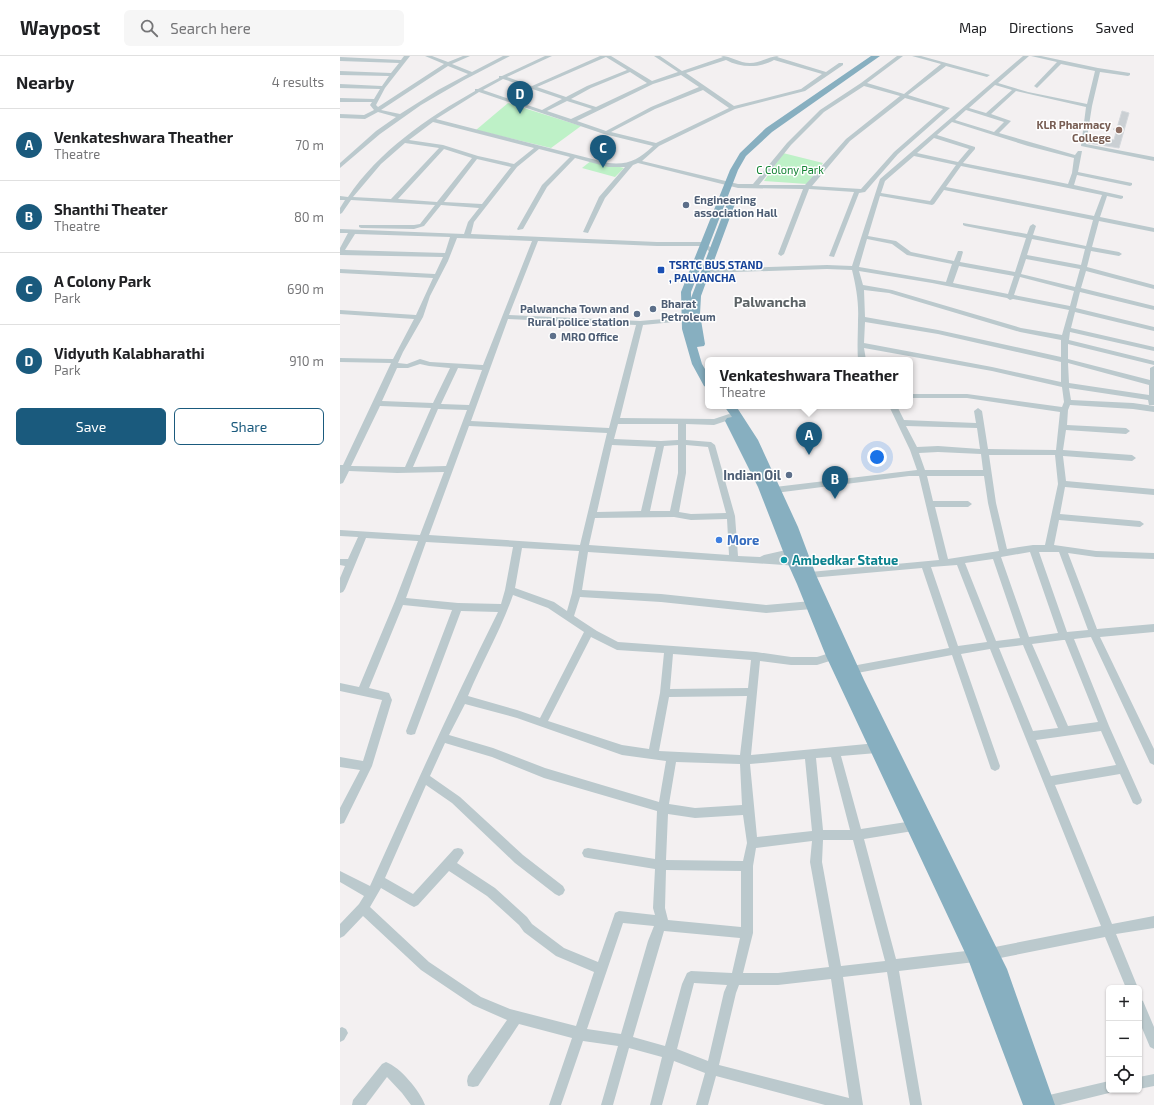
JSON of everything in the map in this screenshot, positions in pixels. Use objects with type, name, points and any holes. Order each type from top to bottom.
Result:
[{"type":"highway","points":[[705,358],[696,327],[696,296],[734,184],[737,164],[759,138],[876,56]]},
{"type":"highway","points":[[705,379],[697,364],[687,329],[686,292],[704,244],[743,166],[760,145],[774,132],[884,56]]},
{"type":"highway","points":[[727,410],[752,440],[798,540],[800,564],[804,584],[833,656],[975,956],[1041,1104]]},
{"type":"highway","points":[[727,410],[800,564],[1001,975],[1041,1104]]},
{"type":"street","points":[[368,61],[372,56]]},
{"type":"street","points":[[399,116],[378,110],[373,106],[383,88],[407,56]]},
{"type":"street","points":[[428,56],[471,73]]},
{"type":"street","points":[[340,116],[365,117],[447,64],[468,56]]},
{"type":"street","points":[[340,166],[366,141],[399,116],[435,93],[471,73],[507,56]]},
{"type":"street","points":[[340,212],[365,179],[405,141],[432,120],[477,90],[501,77],[549,56]]},
{"type":"street","points":[[533,86],[604,56]]},
{"type":"street","points":[[608,56],[651,83]]},
{"type":"street","points":[[657,56],[683,72],[703,88],[733,108]]},
{"type":"street","points":[[755,186],[789,144],[822,111],[863,84],[900,56]]},
{"type":"street","points":[[915,56],[987,75]]},
{"type":"street","points":[[862,357],[860,345],[862,319],[860,287],[855,268],[882,180],[1026,56]]},
{"type":"street","points":[[1034,56],[1098,70],[1128,74]]},
{"type":"street","points":[[572,122],[651,83],[725,57],[738,63],[750,64],[766,62],[775,57],[826,74]]},
{"type":"street","points":[[340,59],[402,62]]},
{"type":"street","points":[[1037,86],[1060,62]]},
{"type":"street","points":[[586,232],[602,197],[630,165],[657,145],[733,108],[803,90],[841,64]]},
{"type":"street","points":[[781,254],[807,187],[848,140],[945,64]]},
{"type":"street","points":[[542,112],[589,87],[631,70]]},
{"type":"street","points":[[1070,187],[1076,172],[1077,157],[1083,145],[1089,106],[1098,70]]},
{"type":"street","points":[[340,73],[393,75]]},
{"type":"street","points":[[501,77],[533,86],[596,109]]},
{"type":"street","points":[[994,83],[1015,90],[1089,106]]},
{"type":"street","points":[[637,161],[734,184],[863,191],[896,153],[947,108],[863,84]]},
{"type":"street","points":[[340,86],[383,88]]},
{"type":"street","points":[[606,133],[631,118],[664,102],[703,88]]},
{"type":"street","points":[[477,90],[606,133],[657,145]]},
{"type":"street","points":[[988,114],[1015,90]]},
{"type":"street","points":[[340,100],[376,101]]},
{"type":"street","points":[[965,108],[1008,121],[995,134]]},
{"type":"street","points":[[432,120],[572,157],[608,165],[630,165]]},
{"type":"street","points":[[951,120],[1077,157]]},
{"type":"street","points":[[878,194],[932,203],[954,170],[961,164],[973,148],[933,136]]},
{"type":"street","points":[[405,141],[443,147],[476,157],[515,166]]},
{"type":"street","points":[[1083,145],[1154,160]]},
{"type":"street","points":[[392,202],[443,147]]},
{"type":"street","points":[[467,236],[471,222],[483,206],[515,166],[537,148]]},
{"type":"street","points":[[913,154],[1121,197]]},
{"type":"street","points":[[340,225],[418,226],[422,224],[476,157]]},
{"type":"street","points":[[520,229],[544,186],[572,157]]},
{"type":"street","points":[[1076,172],[1130,184]]},
{"type":"street","points":[[943,188],[1097,220],[1154,230]]},
{"type":"street","points":[[832,256],[857,191]]},
{"type":"street","points":[[1049,548],[1062,484],[1059,453],[1064,410],[1068,402],[1063,360],[1065,340],[1072,309],[1105,194]]},
{"type":"street","points":[[340,198],[483,206]]},
{"type":"street","points":[[965,224],[1119,254]]},
{"type":"street","points":[[1010,298],[1033,226]]},
{"type":"street","points":[[340,231],[657,244],[704,244],[712,251]]},
{"type":"street","points":[[352,232],[340,252],[447,255]]},
{"type":"street","points":[[340,481],[343,467],[376,403],[399,352],[419,318],[454,236]]},
{"type":"street","points":[[865,237],[894,242],[902,246],[909,254],[1018,275],[1154,308]]},
{"type":"street","points":[[363,690],[400,601],[505,317],[536,239]]},
{"type":"street","points":[[949,284],[960,252]]},
{"type":"street","points":[[1023,256],[1084,268],[1154,287]]},
{"type":"street","points":[[705,271],[827,267],[855,268],[949,284],[1010,298],[1072,309],[1154,329]]},
{"type":"street","points":[[340,271],[436,276]]},
{"type":"street","points":[[860,287],[896,293],[1020,330],[1154,363]]},
{"type":"street","points":[[340,312],[419,318]]},
{"type":"street","points":[[505,317],[640,323],[686,319],[696,327]]},
{"type":"street","points":[[862,319],[938,332],[1063,360],[1153,384]]},
{"type":"street","points":[[569,617],[577,593],[584,548],[611,431],[615,421],[640,323]]},
{"type":"street","points":[[1067,329],[1154,349]]},
{"type":"street","points":[[860,345],[992,369],[1065,385],[1152,398]]},
{"type":"street","points":[[340,360],[394,363],[408,366],[420,361],[429,364],[487,368]]},
{"type":"street","points":[[408,469],[425,429],[456,366]]},
{"type":"street","points":[[1068,402],[1133,406],[1153,409],[1152,398],[1154,368]]},
{"type":"street","points":[[913,396],[968,396],[1064,410]]},
{"type":"street","points":[[376,403],[471,408]]},
{"type":"street","points":[[895,409],[914,450],[922,472],[944,562]]},
{"type":"street","points":[[615,421],[682,423],[714,422],[727,410]]},
{"type":"street","points":[[978,410],[1000,554],[1026,642],[1065,731]]},
{"type":"street","points":[[466,423],[611,431]]},
{"type":"street","points":[[674,514],[682,473],[682,423]]},
{"type":"street","points":[[902,423],[981,426]]},
{"type":"street","points":[[1063,427],[1126,430]]},
{"type":"street","points":[[609,442],[661,444],[683,442],[711,445],[731,516],[734,558]]},
{"type":"street","points":[[645,514],[661,444]]},
{"type":"street","points":[[914,450],[938,449],[1059,453],[1132,458]]},
{"type":"street","points":[[343,467],[450,469]]},
{"type":"street","points":[[775,490],[922,472],[987,473]]},
{"type":"street","points":[[1062,484],[1154,492]]},
{"type":"street","points":[[929,504],[968,504]]},
{"type":"street","points":[[592,516],[674,514],[691,517],[731,516]]},
{"type":"street","points":[[1056,516],[1140,524]]},
{"type":"street","points":[[340,533],[734,558],[800,564],[851,572],[960,560],[1033,548],[1062,549],[1096,554],[1154,556]]},
{"type":"street","points":[[340,589],[363,535]]},
{"type":"street","points":[[340,932],[363,908],[372,894],[442,738],[462,699],[472,674],[504,608],[510,590],[518,544]]},
{"type":"street","points":[[1033,548],[1066,637],[1137,800]]},
{"type":"street","points":[[1062,549],[1094,634],[1154,760]]},
{"type":"street","points":[[960,560],[993,646],[1131,985]]},
{"type":"street","points":[[340,562],[351,563]]},
{"type":"street","points":[[925,564],[995,766]]},
{"type":"street","points":[[510,590],[551,605],[589,631],[617,646],[756,656],[791,661],[817,660],[833,656]]},
{"type":"street","points":[[577,593],[661,598],[766,609],[812,605]]},
{"type":"street","points":[[400,601],[458,607],[504,608]]},
{"type":"street","points":[[411,731],[458,607]]},
{"type":"street","points":[[852,670],[895,660],[993,646],[1154,628]]},
{"type":"street","points":[[542,723],[589,631]]},
{"type":"street","points":[[653,754],[660,726],[669,650]]},
{"type":"street","points":[[702,1105],[730,992],[736,979],[747,933],[747,866],[752,843],[748,810],[746,760],[756,656]]},
{"type":"street","points":[[340,687],[363,690],[386,696],[387,700],[367,766],[340,819]]},
{"type":"street","points":[[665,693],[753,692]]},
{"type":"street","points":[[462,699],[517,714],[574,735],[622,750],[672,757],[746,760],[877,748]]},
{"type":"street","points":[[1030,736],[1104,726]]},
{"type":"street","points":[[442,738],[493,753],[544,773],[663,808],[695,813],[748,810]]},
{"type":"street","points":[[835,752],[892,966],[916,1105]]},
{"type":"street","points":[[810,754],[818,835],[816,862],[836,972],[857,1105]]},
{"type":"street","points":[[607,1105],[654,941],[662,923],[659,908],[663,808],[672,757]]},
{"type":"street","points":[[340,762],[367,766]]},
{"type":"street","points":[[1048,781],[1123,769]]},
{"type":"street","points":[[425,778],[456,800],[519,859],[559,890]]},
{"type":"street","points":[[752,843],[818,835],[856,835],[914,826]]},
{"type":"street","points":[[378,880],[414,902],[458,853]]},
{"type":"street","points":[[588,853],[660,865],[747,866]]},
{"type":"street","points":[[449,864],[491,892],[523,921],[528,928],[560,952],[601,969]]},
{"type":"street","points":[[340,876],[372,894]]},
{"type":"street","points":[[363,908],[425,966],[477,1001],[516,1017],[592,1037],[626,1041],[670,1053],[712,1069],[818,1101],[850,1105]]},
{"type":"street","points":[[555,1105],[619,917],[747,933]]},
{"type":"street","points":[[990,954],[1007,949],[1074,938],[1109,929],[1154,922]]},
{"type":"street","points":[[656,1105],[691,977],[778,979],[975,956]]},
{"type":"street","points":[[1142,1013],[1154,1043]]},
{"type":"street","points":[[473,1081],[516,1017]]},
{"type":"street","points":[[358,1105],[386,1068],[407,1088],[418,1105]]},
{"type":"street","points":[[1142,1082],[1154,1080]]},
{"type":"street","points":[[1041,1104],[1106,1088]]},
{"type":"green space","points":[[508,103],[581,126],[551,148],[476,130]]},
{"type":"green space","name":"C Colony Park","points":[[783,153],[823,163],[807,184],[764,181]]},
{"type":"green space","points":[[592,160],[624,168],[615,177],[582,168]]},
{"type":"building","name":"KLR Pharmacy College","points":[[1122,111],[1129,113],[1119,148],[1088,143],[1089,136],[1114,140],[1116,132],[1113,129],[1117,128]]},
{"type":"place","name":"Vidyuth Kalabharathi","points":[[520,114]]},
{"type":"place","name":"KLR Pharmacy College","points":[[1119,130]]},
{"type":"place","name":"A Colony Park","points":[[603,168]]},
{"type":"place","name":"Engineering association Hall","points":[[686,205]]},
{"type":"place","name":"TSRTC BUS STAND , PALVANCHA","points":[[661,270]]},
{"type":"place","name":"Bharat Petroleum","points":[[653,309]]},
{"type":"place","name":"Palwancha Town and Rural police station","points":[[637,314]]},
{"type":"place","name":"MRO Office","points":[[553,336]]},
{"type":"place","name":"Venkateshwara Theather","points":[[809,455]]},
{"type":"place","name":"Indian Oil","points":[[789,475]]},
{"type":"place","name":"Shanthi Theater","points":[[835,499]]},
{"type":"place","name":"More","points":[[719,540]]},
{"type":"place","name":"Ambedkar Statue","points":[[784,560]]},
{"type":"district","name":"Palwancha","points":[[770,301]]}]
